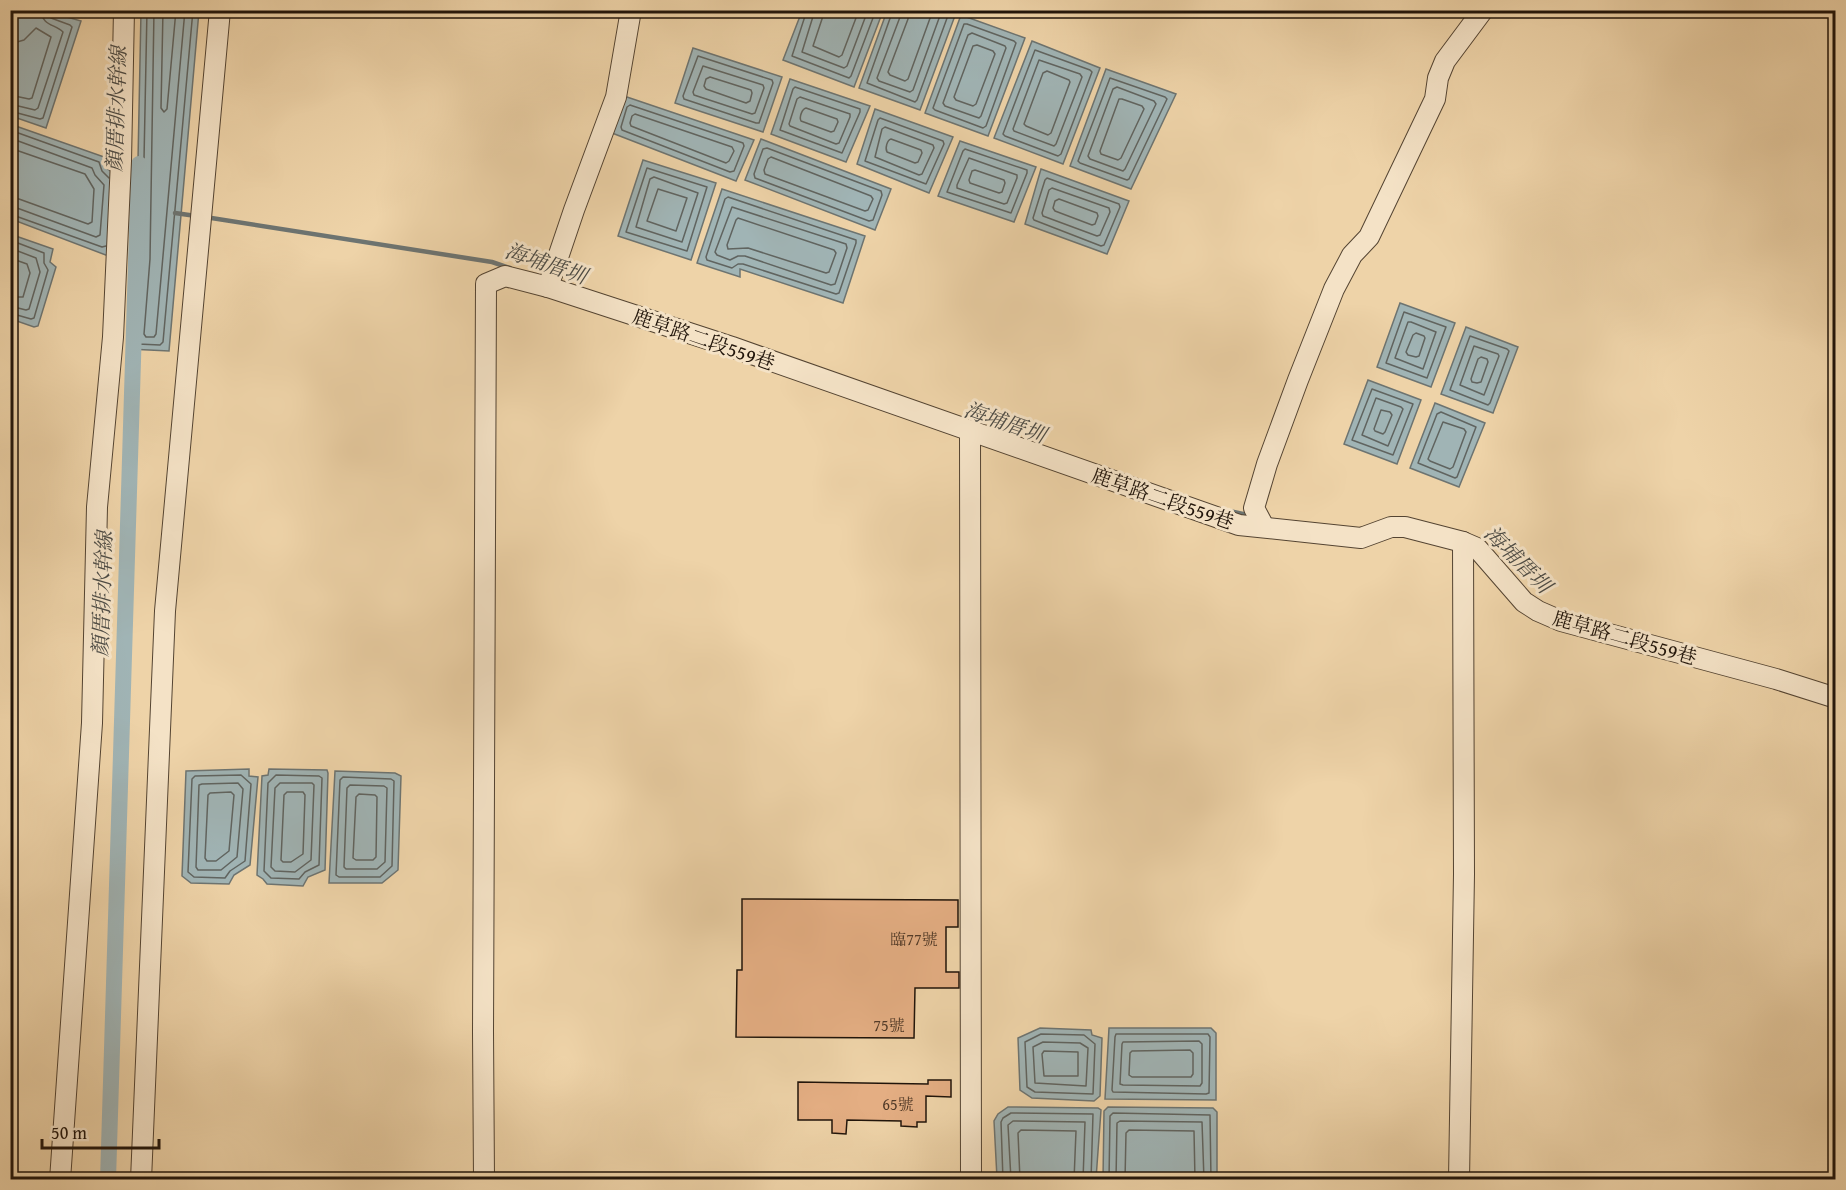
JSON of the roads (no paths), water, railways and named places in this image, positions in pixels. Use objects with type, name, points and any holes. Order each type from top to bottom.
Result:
[{"type":"street","points":[[60,1179],[92,723],[97,507],[113,337],[122,161],[124,10]]},
{"type":"street","points":[[141,1179],[165,611],[220,10]]},
{"type":"street","points":[[548,286],[616,97],[631,10]]},
{"type":"street","points":[[1264,527],[1254,508],[1267,464],[1334,289],[1352,255],[1369,237],[1435,99],[1438,78],[1445,61],[1483,10]]},
{"type":"street","name":"鹿草路二段559巷","points":[[484,1179],[486,284],[505,276],[548,286],[732,347],[1239,525],[1361,538],[1391,527],[1405,527],[1463,542],[1477,548],[1524,602],[1561,621],[1776,679],[1836,698]]},
{"type":"street","points":[[970,430],[971,1179]]},
{"type":"street","points":[[1460,1179],[1464,862],[1463,542]]},
{"type":"water","points":[[17,10],[46,11],[81,21],[46,128],[11,116],[11,29]]},
{"type":"water","points":[[949,10],[956,13],[920,110],[859,88],[887,11]]},
{"type":"water","points":[[141,11],[199,11],[169,351],[129,349],[136,259]]},
{"type":"water","points":[[802,11],[883,11],[854,87],[783,60]]},
{"type":"water","points":[[961,15],[1025,38],[988,136],[925,113]]},
{"type":"water","points":[[1032,41],[1100,68],[1063,164],[994,138]]},
{"type":"water","points":[[693,48],[782,77],[763,132],[675,103]]},
{"type":"water","points":[[1106,69],[1176,94],[1131,189],[1070,166]]},
{"type":"water","points":[[790,79],[870,106],[846,162],[771,134]]},
{"type":"water","points":[[624,96],[754,140],[736,181],[612,133]]},
{"type":"water","points":[[875,109],[953,137],[929,193],[857,164]]},
{"type":"water","points":[[10,124],[107,158],[106,168],[118,176],[111,257],[11,219]]},
{"type":"water","points":[[761,139],[891,189],[875,230],[745,180]]},
{"type":"water","points":[[960,141],[1036,167],[1014,222],[938,196]]},
{"type":"water","points":[[643,160],[716,183],[691,260],[618,236]]},
{"type":"water","points":[[1041,169],[1129,201],[1107,254],[1025,224]]},
{"type":"water","points":[[722,189],[865,236],[843,303],[740,269],[740,277],[697,263]]},
{"type":"water","points":[[10,234],[53,249],[50,262],[56,267],[38,326],[34,327],[11,319]]},
{"type":"water","points":[[1400,303],[1455,323],[1431,387],[1377,367]]},
{"type":"water","points":[[1466,327],[1518,347],[1493,413],[1441,394]]},
{"type":"water","points":[[1368,380],[1421,400],[1397,464],[1344,444]]},
{"type":"water","points":[[1435,403],[1485,423],[1459,487],[1410,468]]},
{"type":"water","points":[[249,769],[249,776],[258,777],[250,865],[234,875],[229,884],[191,883],[182,876],[186,771]]},
{"type":"water","points":[[269,769],[327,770],[328,773],[325,870],[308,877],[303,886],[267,884],[257,875],[262,776],[268,775]]},
{"type":"water","points":[[335,771],[395,773],[401,776],[398,870],[382,883],[329,883]]},
{"type":"water","points":[[1040,1028],[1091,1030],[1092,1035],[1102,1038],[1100,1096],[1094,1101],[1032,1098],[1020,1090],[1018,1038]]},
{"type":"water","points":[[1109,1028],[1211,1028],[1216,1033],[1216,1100],[1105,1099]]},
{"type":"water","points":[[1008,1107],[1098,1108],[1101,1110],[1096,1179],[999,1180],[997,1178],[994,1121],[998,1114]]},
{"type":"water","points":[[1108,1107],[1213,1108],[1217,1112],[1217,1179],[1103,1179],[1104,1111]]},
{"type":"waterway","name":"顏厝排水幹線","points":[[108,1180],[139,164]]},
{"type":"waterway","name":"海埔厝圳","points":[[175,213],[196,216]]},
{"type":"waterway","name":"海埔厝圳","points":[[205,217],[492,262],[510,268]]},
{"type":"waterway","name":"海埔厝圳","points":[[1225,510],[1252,516]]}]
